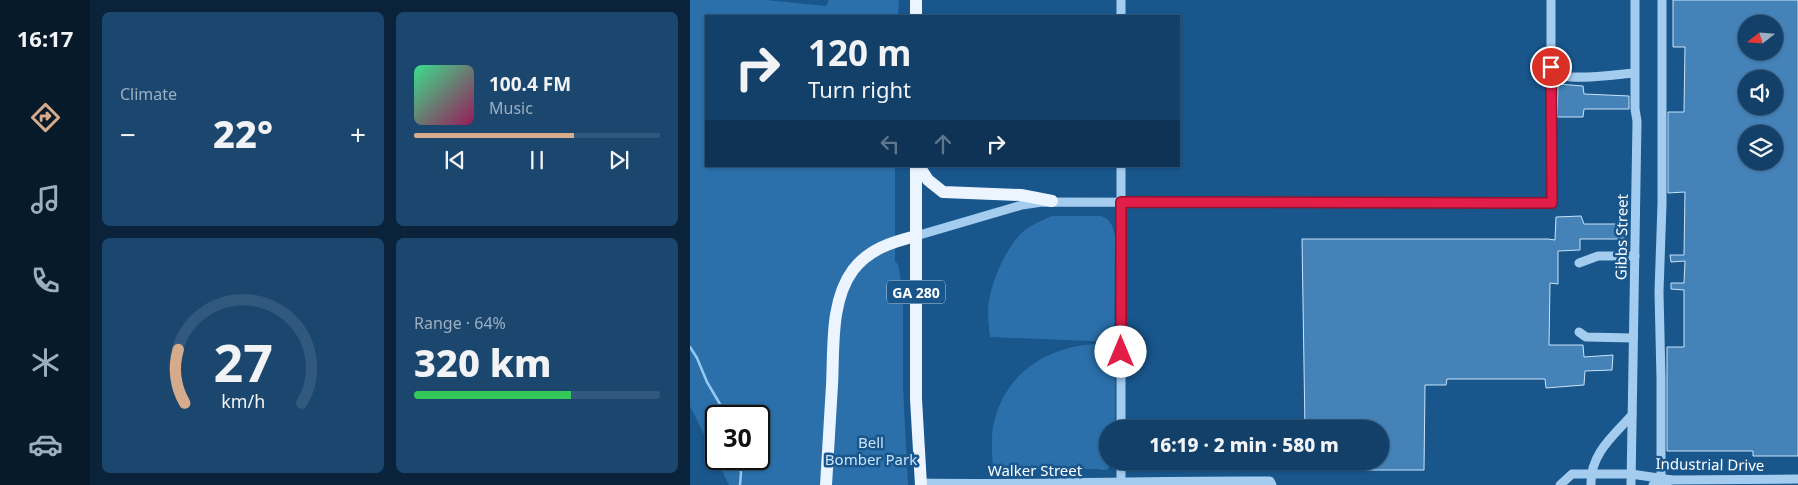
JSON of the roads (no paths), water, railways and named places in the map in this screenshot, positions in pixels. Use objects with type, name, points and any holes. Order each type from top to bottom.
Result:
[{"type":"main road","points":[[916,0],[916,15]]},
{"type":"main road","name":"GA 280","points":[[918,167],[916,399],[921,484]]},
{"type":"main road","points":[[919,167],[928,180],[943,192],[1021,194],[1052,201]]},
{"type":"main road","points":[[826,485],[836,323],[842,292],[854,269],[869,254],[890,244],[916,236]]},
{"type":"street","points":[[1121,0],[1121,15]]},
{"type":"street","points":[[916,236],[1022,205],[1052,201],[1552,203],[1551,0]]},
{"type":"street","name":"Gibbs Street","points":[[1631,485],[1635,256],[1635,0]]},
{"type":"street","points":[[1661,478],[1662,379],[1659,292],[1662,204],[1662,0]]},
{"type":"street","points":[[1551,67],[1557,74],[1567,76],[1601,76],[1634,73]]},
{"type":"street","points":[[1121,167],[1121,420]]},
{"type":"street","points":[[1579,263],[1598,256],[1635,256]]},
{"type":"street","points":[[1579,332],[1586,337],[1633,338]]},
{"type":"street","points":[[1591,480],[1600,451],[1632,415]]},
{"type":"street","points":[[1121,470],[1121,483]]},
{"type":"street","name":"Industrial Drive","points":[[1569,485],[1560,485],[1572,474],[1591,480],[1631,474],[1672,480],[1798,480]]},
{"type":"street","points":[[1653,485],[1672,480]]},
{"type":"street","name":"Walker Street","points":[[921,484],[1271,483]]},
{"type":"waterway","points":[[690,347],[721,405]]},
{"type":"waterway","points":[[740,470],[740,485]]},
{"type":"park label","name":"Bell Bomber Park","points":[[871,450]]}]
